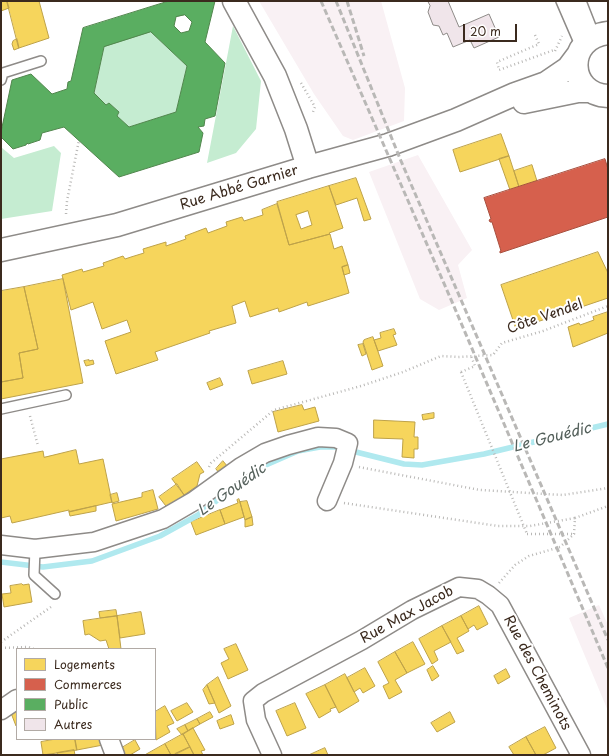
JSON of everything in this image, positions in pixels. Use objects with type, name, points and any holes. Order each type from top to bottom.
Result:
[{"type":"main road","points":[[234,1],[275,76],[296,129],[308,167]]},
{"type":"main road","points":[[574,1],[585,41],[576,66],[578,75],[583,84],[602,96]]},
{"type":"main road","points":[[474,113],[515,94],[546,83],[568,68],[585,41]]},
{"type":"main road","points":[[474,113],[578,91],[602,96]]},
{"type":"main road","name":"Rue Abbé Garnier","points":[[1,250],[117,225],[308,167],[388,145],[474,113]]},
{"type":"street","points":[[1,545],[35,552],[94,542],[156,522],[169,516],[208,492],[241,467],[266,453],[318,437],[336,438],[348,443],[343,463],[328,502]]},
{"type":"street","name":"Rue Max Jacob","points":[[272,755],[256,720],[253,702],[263,693],[362,640],[412,610],[459,587],[478,589],[488,595]]},
{"type":"street","name":"Rue des Cheminots","points":[[488,595],[500,605],[581,755]]},
{"type":"street","points":[[1,710],[16,701]]},
{"type":"street","points":[[109,740],[115,755]]},
{"type":"lane","points":[[561,1],[577,38],[585,41]]},
{"type":"lane","points":[[1,80],[3,72],[41,61]]},
{"type":"lane","points":[[1,409],[66,395]]},
{"type":"lane","points":[[35,552],[34,575],[55,594]]},
{"type":"path","points":[[535,35],[539,44],[497,62],[499,70],[554,50],[562,36],[585,41]]},
{"type":"path","points":[[554,50],[556,54]]},
{"type":"path","points":[[66,214],[67,201],[79,140]]},
{"type":"path","name":"Côte Vendel","points":[[470,356],[493,354],[502,342],[543,331],[608,306]]},
{"type":"path","points":[[208,492],[204,477],[211,463],[274,410],[361,386],[403,372],[441,356],[470,356],[475,366],[461,372],[527,534],[574,534]]},
{"type":"path","points":[[27,403],[38,446]]},
{"type":"path","points":[[343,463],[480,490],[563,495],[608,488]]},
{"type":"path","points":[[328,502],[382,508],[498,526],[530,526],[575,518],[608,506]]},
{"type":"path","points":[[488,595],[514,565],[529,556],[560,547],[574,534],[575,518]]},
{"type":"path","points":[[1,642],[61,602],[55,594]]},
{"type":"path","points":[[1,648],[31,648]]},
{"type":"shaded area","points":[[259,1],[381,1],[405,88],[404,121],[353,140],[343,136],[314,94]]},
{"type":"shaded area","points":[[418,155],[472,250],[458,265],[467,298],[439,310],[420,299],[369,172]]},
{"type":"shaded area","points":[[599,605],[608,625],[608,711],[569,618]]},
{"type":"green space","points":[[233,26],[261,81],[256,129],[236,153],[207,163]]},
{"type":"green space","points":[[151,32],[187,66],[176,112],[129,127],[117,116],[119,112],[109,103],[106,105],[94,93],[104,47]]},
{"type":"green space","points":[[54,146],[61,153],[52,211],[1,219],[1,147],[14,158]]},
{"type":"building: Logements","points":[[1,1],[7,1],[9,8],[1,11]]},
{"type":"building: Logements","points":[[7,1],[39,1],[49,38],[19,48]]},
{"type":"building: Logements","points":[[17,39],[19,48],[14,50],[12,44],[13,41]]},
{"type":"building: Logements","points":[[501,134],[509,156],[460,172],[453,150]]},
{"type":"building: Logements","points":[[509,156],[519,187],[510,190],[499,159]]},
{"type":"building: Logements","points":[[532,165],[537,181],[519,187],[514,171]]},
{"type":"building: Logements","points":[[356,178],[371,219],[364,221],[357,198],[336,205],[329,186]]},
{"type":"building: Logements","points":[[329,186],[343,228],[329,233],[330,234],[289,245],[277,202]],"holes":[[[308,211],[312,225],[301,229],[296,215]]]},
{"type":"building: Logements","points":[[277,204],[289,245],[330,234],[334,249],[342,246],[348,265],[342,267],[349,293],[308,306],[307,302],[279,312],[278,308],[250,317],[245,301],[232,306],[236,323],[209,331],[210,333],[155,352],[158,360],[116,374],[105,341],[131,332],[127,320],[102,329],[93,302],[71,310],[62,275],[82,269],[83,272],[104,266],[103,263],[123,256],[125,259],[144,253],[143,249],[166,242],[166,246],[186,239],[185,236],[206,228],[208,233],[227,226],[226,222],[242,217],[244,221],[263,215],[262,210]]},
{"type":"building: Logements","points":[[598,252],[608,273],[608,298],[516,329],[501,285]]},
{"type":"building: Logements","points":[[348,265],[350,273],[344,275],[342,267]]},
{"type":"building: Logements","points":[[63,279],[83,383],[1,399],[1,382],[23,378],[19,353],[38,349],[24,287]]},
{"type":"building: Logements","points":[[24,287],[38,349],[19,353],[23,378],[1,382],[1,291]]},
{"type":"building: Logements","points":[[608,312],[608,333],[573,347],[568,327],[594,320],[593,317]]},
{"type":"building: Logements","points":[[394,329],[396,334],[393,335],[397,345],[378,351],[374,340],[381,338],[380,333]]},
{"type":"building: Logements","points":[[373,337],[383,366],[372,370],[363,342],[364,340]]},
{"type":"building: Logements","points":[[363,344],[366,354],[362,356],[358,345]]},
{"type":"building: Logements","points":[[93,360],[94,364],[86,366],[84,361]]},
{"type":"building: Logements","points":[[283,361],[287,374],[252,384],[248,371]]},
{"type":"building: Logements","points":[[220,378],[223,385],[210,390],[207,383]]},
{"type":"building: Logements","points":[[302,405],[304,410],[315,407],[319,421],[278,432],[273,412]]},
{"type":"building: Logements","points":[[434,413],[434,418],[423,420],[422,415]]},
{"type":"building: Logements","points":[[374,420],[415,422],[414,437],[418,437],[418,449],[414,449],[414,458],[402,457],[403,439],[374,438]]},
{"type":"building: Logements","points":[[76,450],[79,464],[103,459],[112,502],[12,523],[10,516],[1,518],[1,459],[43,451],[44,457]]},
{"type":"building: Logements","points":[[223,461],[228,467],[219,473],[216,469]]},
{"type":"building: Logements","points":[[197,462],[204,472],[200,474],[197,486],[184,495],[172,479]]},
{"type":"building: Logements","points":[[177,484],[186,498],[169,510],[159,497]]},
{"type":"building: Logements","points":[[153,490],[158,509],[116,521],[112,504],[142,497],[142,493]]},
{"type":"building: Logements","points":[[117,493],[119,501],[112,503],[110,495]]},
{"type":"building: Logements","points":[[239,499],[244,517],[225,524],[220,510],[238,503],[237,500]]},
{"type":"building: Logements","points":[[247,501],[252,517],[245,520],[240,502]]},
{"type":"building: Logements","points":[[96,506],[96,511],[70,516],[69,512]]},
{"type":"building: Logements","points":[[220,510],[225,524],[196,535],[191,522]]},
{"type":"building: Logements","points":[[252,517],[253,525],[245,527],[245,520]]},
{"type":"building: Logements","points":[[29,584],[32,602],[4,607],[2,594],[11,593],[10,586]]},
{"type":"building: Logements","points":[[479,606],[488,624],[477,630],[474,625],[468,629],[461,616]]},
{"type":"building: Logements","points":[[116,610],[117,616],[100,618],[99,612]]},
{"type":"building: Logements","points":[[141,612],[145,634],[120,638],[117,616]]},
{"type":"building: Logements","points":[[117,616],[121,648],[109,648],[106,640],[100,641],[89,634],[85,635],[83,621]]},
{"type":"building: Logements","points":[[461,616],[469,631],[457,638],[464,651],[457,654],[442,626]]},
{"type":"building: Logements","points":[[442,626],[451,642],[434,651],[438,660],[432,664],[419,639]]},
{"type":"building: Logements","points":[[413,642],[425,664],[407,673],[395,652]]},
{"type":"building: Logements","points":[[236,644],[248,670],[228,679],[221,663],[229,659],[224,649]]},
{"type":"building: Logements","points":[[395,652],[407,673],[395,680],[402,692],[389,699],[383,686],[389,683],[378,662]]},
{"type":"building: Logements","points":[[433,666],[439,676],[432,681],[427,670]]},
{"type":"building: Logements","points":[[365,668],[375,686],[363,693],[360,688],[354,692],[347,678]]},
{"type":"building: Logements","points":[[506,669],[510,677],[498,684],[494,676]]},
{"type":"building: Logements","points":[[345,674],[359,701],[339,713],[325,685]]},
{"type":"building: Logements","points":[[218,677],[231,706],[219,713],[207,685]]},
{"type":"building: Logements","points":[[207,685],[215,703],[209,704],[203,690]]},
{"type":"building: Logements","points":[[325,685],[336,707],[330,709],[331,711],[319,718],[306,694]]},
{"type":"building: Logements","points":[[187,703],[193,712],[177,721],[171,711]]},
{"type":"building: Logements","points":[[295,703],[306,728],[287,736],[276,711]]},
{"type":"building: Logements","points":[[165,706],[174,723],[167,726],[170,732],[156,740],[156,711]]},
{"type":"building: Logements","points":[[16,710],[16,726],[11,713]]},
{"type":"building: Logements","points":[[210,712],[213,717],[200,724],[197,719]]},
{"type":"building: Logements","points":[[450,712],[455,722],[437,732],[431,723]]},
{"type":"building: Logements","points":[[231,715],[234,724],[220,729],[217,721]]},
{"type":"building: Logements","points":[[197,719],[200,724],[188,731],[185,725]]},
{"type":"building: Logements","points":[[185,725],[188,731],[182,735],[177,729]]},
{"type":"building: Logements","points":[[545,727],[556,748],[543,755],[536,755],[526,737]]},
{"type":"building: Logements","points":[[193,728],[205,750],[201,751],[203,755],[194,755],[183,734]]},
{"type":"building: Logements","points":[[183,734],[190,747],[171,755],[165,744]]},
{"type":"building: Logements","points":[[526,737],[536,755],[514,755],[509,747]]},
{"type":"building: Logements","points":[[51,740],[75,740],[77,750],[43,755],[41,742]]},
{"type":"building: Logements","points":[[75,740],[102,740],[103,745],[77,750]]},
{"type":"building: Logements","points":[[135,740],[140,749],[130,755],[123,755],[120,749]]},
{"type":"building: Logements","points":[[165,744],[171,755],[145,755]]},
{"type":"building: Logements","points":[[190,747],[194,755],[175,755],[175,754]]},
{"type":"building: Logements","points":[[325,748],[328,755],[309,755]]},
{"type":"building: Logements","points":[[74,750],[75,755],[58,755],[57,753]]},
{"type":"building: Commerces","points":[[605,159],[608,169],[608,217],[500,253],[501,251],[492,222],[489,220],[491,219],[484,198]]},
{"type":"building: Public","points":[[169,1],[215,1],[205,42],[225,63],[215,116],[205,119],[204,126],[198,127],[203,133],[199,152],[119,177],[64,127],[42,133],[40,140],[27,143],[26,145],[13,149],[1,137],[12,80],[31,74],[52,94],[67,89],[68,82],[71,81],[83,28]],"holes":[[[185,15],[192,22],[189,31],[181,33],[174,26],[176,17]],[[151,32],[187,66],[176,112],[129,127],[117,116],[119,112],[109,103],[106,105],[94,93],[104,47]]]},
{"type":"building: Autres","points":[[428,1],[448,1],[459,27],[489,14],[499,37],[474,48],[470,40],[453,47],[447,33],[443,35],[439,26],[433,25],[428,12],[430,6]]},
{"type":"waterway","name":"Le Gouédic","points":[[1,562],[43,567],[92,561],[160,536],[198,515],[259,468],[298,451],[320,447],[336,447],[404,464],[422,465],[484,454],[608,424]]},
{"type":"railway","points":[[321,1],[453,304],[608,668]]},
{"type":"railway","points":[[336,1],[401,161],[608,640]]},
{"type":"railway","points":[[347,1],[364,56]]}]
